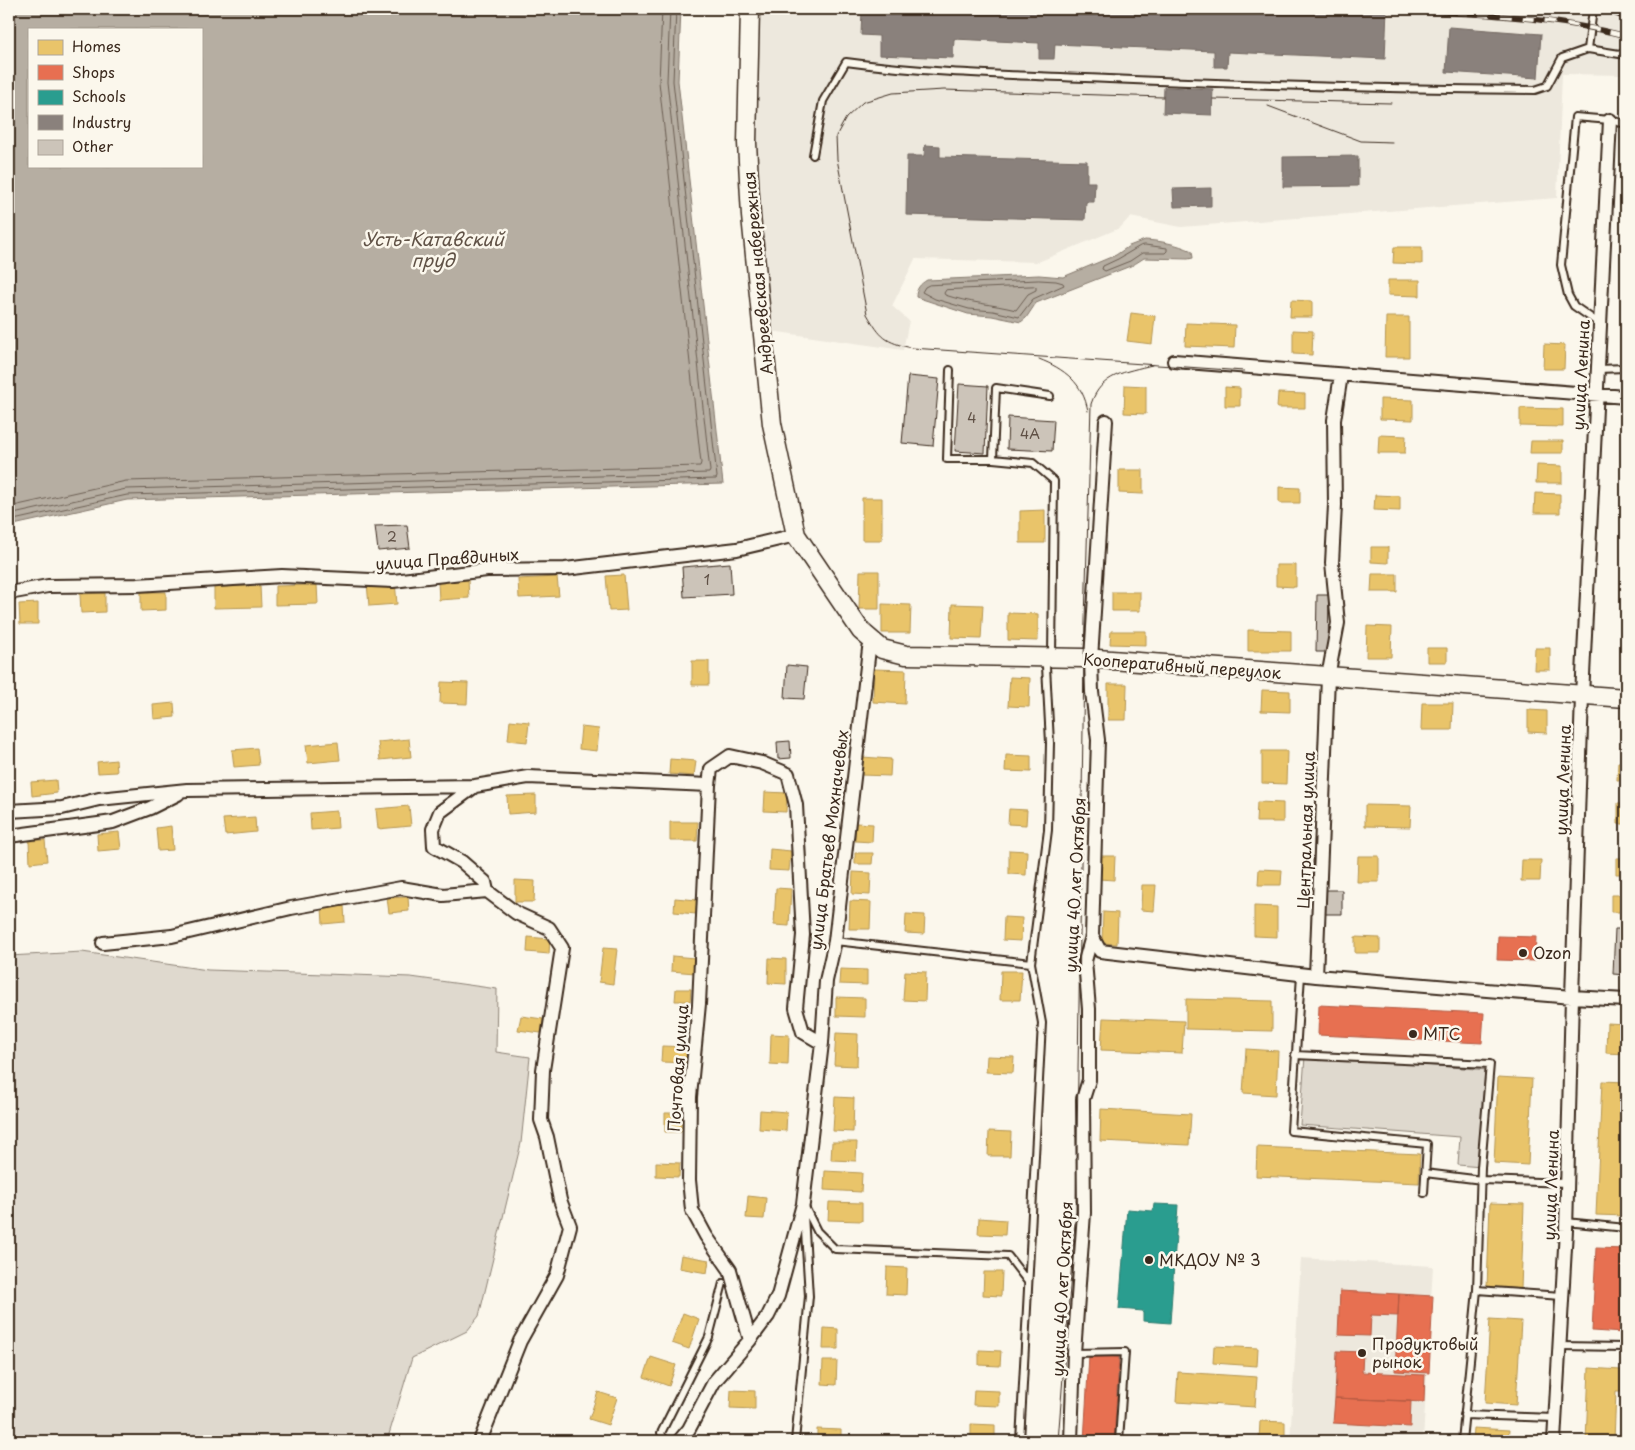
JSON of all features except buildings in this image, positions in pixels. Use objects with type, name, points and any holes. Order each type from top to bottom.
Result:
[{"type":"main road","name":"Андреевская набережная","points":[[750,9],[747,143],[751,216],[772,424],[796,535]]},
{"type":"main road","name":"Кооперативный переулок","points":[[796,535],[861,632],[882,649],[906,655],[1091,659],[1626,698]]},
{"type":"street","name":"улица Ленина","points":[[1554,1441],[1566,1222],[1582,696],[1610,120]]},
{"type":"street","points":[[1174,361],[1626,397]]},
{"type":"street","name":"Центральная улица","points":[[1316,976],[1328,677],[1338,623],[1332,563],[1335,505],[1334,420],[1340,375]]},
{"type":"street","name":"улица 40 лет Октября","points":[[1071,1441],[1074,1353],[1084,1213],[1084,1098],[1088,1080],[1089,1009],[1085,961],[1092,936],[1098,740],[1092,692],[1091,659],[1106,421]]},
{"type":"street","name":"улица Правдиных","points":[[9,593],[48,586],[137,584],[282,576],[393,581],[487,570],[565,569],[737,549],[796,535]]},
{"type":"street","name":"улица Братьев Мохначевых","points":[[679,1441],[689,1429],[714,1382],[768,1316],[778,1296],[803,1204],[822,1043],[826,981],[835,941],[869,649],[873,642]]},
{"type":"street","points":[[9,811],[62,808],[99,799],[187,790],[475,786],[528,777],[709,785],[711,769],[730,756],[762,763],[788,774],[796,805],[803,935],[796,1008],[803,1032],[822,1043]]},
{"type":"street","name":"Почтовая улица","points":[[709,785],[699,1004],[690,1097],[689,1180],[692,1210],[706,1236],[730,1270],[750,1340]]},
{"type":"street","points":[[475,786],[440,812],[433,829],[434,846],[462,862],[485,882],[487,891],[516,913],[549,928],[562,948],[543,1070],[541,1120],[547,1137],[560,1200],[570,1226],[557,1276],[520,1341],[480,1441]]},
{"type":"street","points":[[9,836],[113,822],[150,808],[187,790]]},
{"type":"street","points":[[103,943],[172,936],[291,908],[401,888],[443,895],[487,891]]},
{"type":"street","points":[[1092,936],[1100,951],[1301,975],[1626,1000]]},
{"type":"lane","points":[[1588,49],[1593,9]]},
{"type":"lane","points":[[813,155],[823,101],[846,62],[974,73],[1223,84],[1535,90],[1547,86],[1562,58],[1588,49],[1626,55]]},
{"type":"lane","points":[[1600,324],[1574,306],[1568,296],[1561,265],[1575,117],[1610,120],[1626,124]]},
{"type":"lane","points":[[1598,369],[1626,368]]},
{"type":"lane","points":[[950,370],[947,459],[993,459],[996,388],[1050,396]]},
{"type":"lane","name":"улица 40 лет Октября","points":[[993,459],[1033,463],[1054,481],[1046,666],[1050,743],[1048,830],[1031,963],[1042,1023],[1020,1441]]},
{"type":"lane","points":[[835,941],[1031,963]]},
{"type":"lane","points":[[1301,975],[1291,1131],[1427,1144],[1424,1192]]},
{"type":"lane","points":[[1295,1055],[1490,1064],[1482,1157],[1477,1290],[1462,1441]]},
{"type":"lane","points":[[1425,1173],[1482,1180],[1567,1183]]},
{"type":"lane","points":[[803,1204],[817,1231],[835,1248],[1008,1256],[1028,1282]]},
{"type":"lane","points":[[796,1441],[809,1296],[803,1204]]},
{"type":"lane","points":[[1566,1222],[1626,1228]]},
{"type":"lane","points":[[665,1441],[661,1433],[709,1337],[723,1283]]},
{"type":"lane","points":[[1477,1290],[1562,1296]]},
{"type":"lane","points":[[1559,1346],[1626,1347]]},
{"type":"lane","points":[[1074,1353],[1125,1352],[1119,1441]]},
{"type":"lane","points":[[1464,1415],[1555,1418]]},
{"type":"shaded area","points":[[755,9],[1626,9],[1626,75],[1562,74],[1557,198],[1181,227],[1130,217],[1120,228],[1038,262],[915,259],[892,306],[909,321],[903,350],[771,331],[750,178]]},
{"type":"shaded area","points":[[1626,258],[1626,387],[1621,387]]},
{"type":"shaded area","points":[[82,952],[208,970],[411,977],[497,989],[496,1052],[530,1057],[521,1143],[479,1316],[467,1331],[412,1358],[387,1441],[9,1441],[9,956]]},
{"type":"shaded area","points":[[1305,1056],[1489,1070],[1481,1167],[1458,1165],[1460,1137],[1300,1125]]},
{"type":"shaded area","name":"Продуктовый рынок","points":[[1301,1258],[1433,1266],[1423,1441],[1290,1441]]},
{"type":"water","name":"Усть-Катавский пруд","points":[[9,9],[681,9],[678,81],[723,484],[127,500],[9,526]]},
{"type":"water","points":[[1145,240],[1169,243],[1192,251],[1193,258],[1144,258],[1133,265],[1036,303],[1021,322],[992,316],[968,314],[916,297],[919,287],[927,280],[1039,275],[1063,277],[1116,255],[1129,246]]},
{"type":"tram line","points":[[1163,97],[944,90],[893,93],[863,102],[846,118],[836,136],[837,159],[867,314],[876,329],[885,338],[896,344],[912,348],[1244,371]]},
{"type":"tram line","points":[[1213,99],[1391,103]]},
{"type":"tram line","points":[[1268,106],[1361,141],[1392,142]]},
{"type":"tram line","points":[[1039,359],[1057,367],[1071,378],[1082,392],[1088,411]]},
{"type":"tram line","points":[[1058,1441],[1076,1210],[1084,658],[1091,404],[1095,394],[1108,380],[1123,373],[1152,365]]},
{"type":"railway","points":[[1604,9],[1626,18]]},
{"type":"railway","points":[[1391,10],[1480,14],[1539,20],[1597,29],[1626,36]]},
{"type":"place","name":"Ozon","points":[[1523,953]]},
{"type":"place","name":"МТС","points":[[1413,1034]]},
{"type":"place","name":"МКДОУ № 3","points":[[1149,1260]]},
{"type":"place","name":"Продуктовый рынок","points":[[1362,1353]]}]
